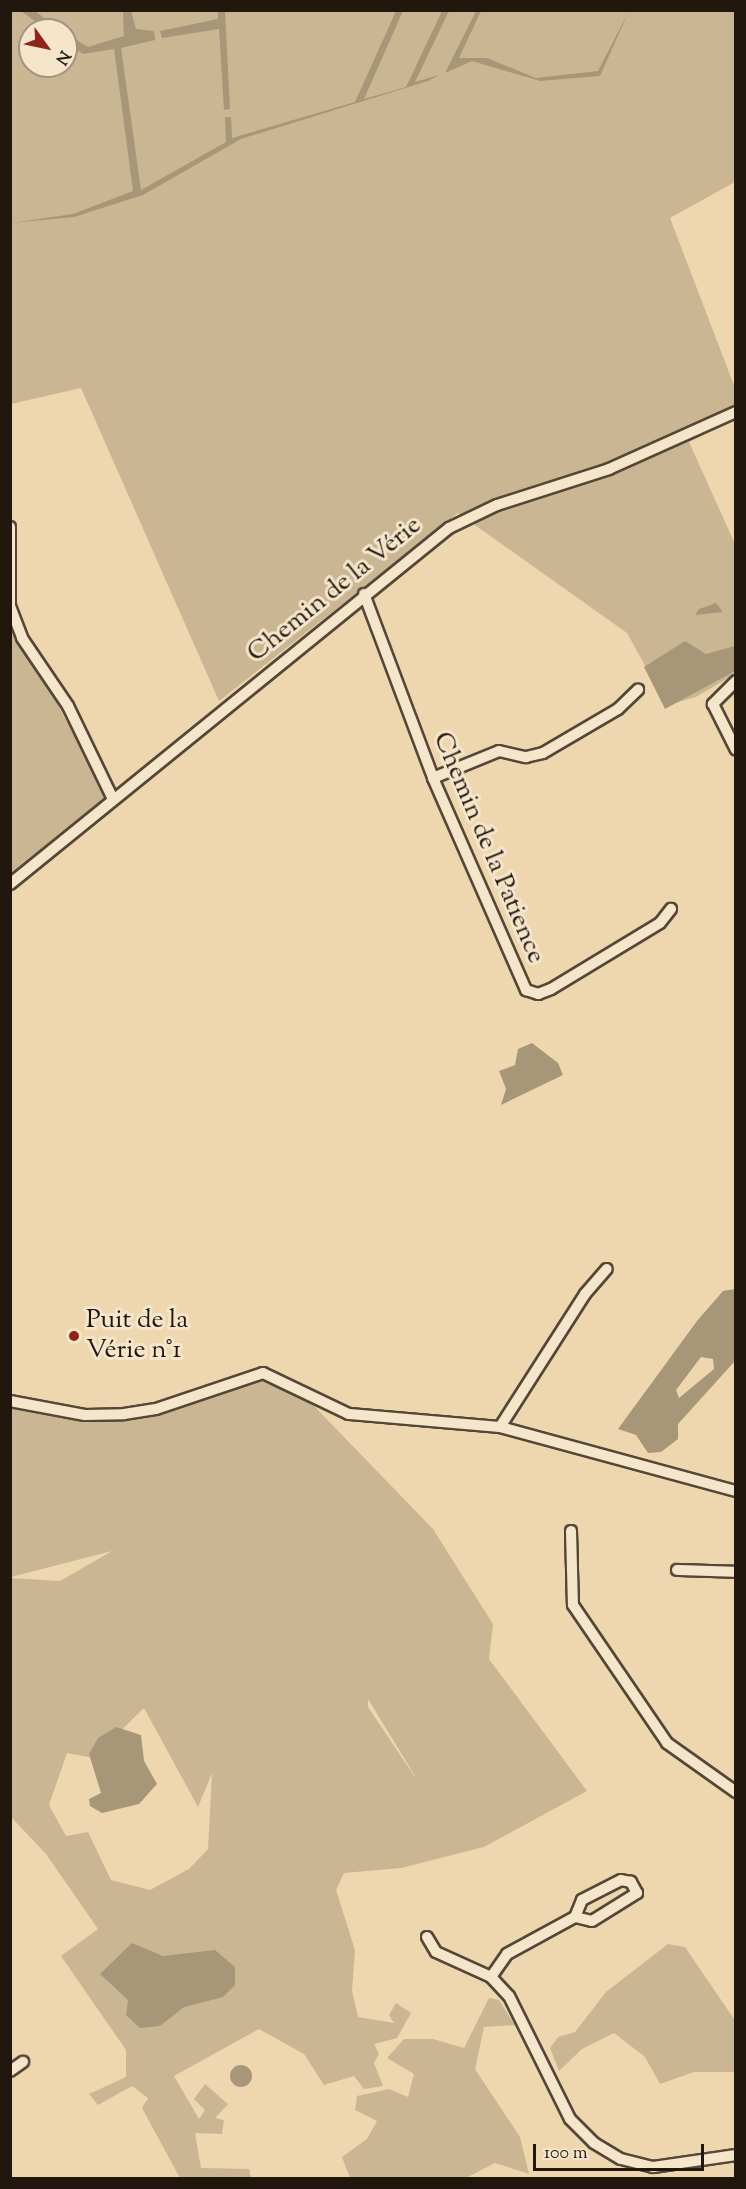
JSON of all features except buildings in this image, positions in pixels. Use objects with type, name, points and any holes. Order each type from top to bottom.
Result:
[{"type":"street","name":"Chemin de la Vérie","points":[[10,884],[364,594],[459,523],[496,505],[609,469],[735,412]]},
{"type":"street","points":[[10,527],[10,605],[22,638],[68,706],[113,799]]},
{"type":"street","name":"Chemin de la Patience","points":[[364,594],[433,778],[523,986],[532,993],[551,989],[660,923],[671,909]]},
{"type":"street","points":[[735,681],[712,704],[735,750]]},
{"type":"street","points":[[433,778],[499,751],[526,757],[543,753],[618,709],[638,690]]},
{"type":"street","points":[[500,1427],[585,1294],[608,1269]]},
{"type":"street","points":[[10,1401],[85,1415],[124,1414],[156,1409],[263,1372],[349,1414],[500,1427],[735,1491]]},
{"type":"street","points":[[571,1531],[573,1605],[667,1743],[735,1792]]},
{"type":"street","points":[[677,1570],[735,1572]]},
{"type":"street","points":[[491,1977],[507,1954],[575,1917],[582,1900],[621,1880],[631,1882],[637,1893],[592,1921],[575,1917]]},
{"type":"street","points":[[427,1937],[436,1952],[491,1977],[509,1996],[570,2119],[594,2144],[621,2159],[653,2167],[735,2155]]},
{"type":"street","points":[[10,2071],[22,2062]]},
{"type":"shaded area","points":[[10,11],[735,11],[735,182],[670,218],[735,388],[735,419],[689,442],[735,544],[735,674],[696,697],[667,705],[627,633],[458,513],[219,701],[81,388],[11,404]]},
{"type":"shaded area","points":[[21,11],[35,11],[44,18],[31,18]]},
{"type":"shaded area","points":[[123,11],[131,11],[136,29],[154,31],[155,40],[121,48],[141,190],[226,142],[225,117],[231,117],[232,138],[355,102],[396,11],[403,11],[364,99],[406,87],[442,11],[449,11],[415,82],[439,75],[428,81],[241,139],[143,195],[74,217],[11,223],[73,214],[133,191],[114,49],[83,54],[78,51],[78,41],[88,47],[124,36]]},
{"type":"shaded area","points":[[218,11],[225,11],[230,109],[224,110],[219,29],[162,38],[160,31],[218,19]]},
{"type":"shaded area","points":[[476,11],[481,11],[459,58],[487,58],[536,78],[598,71],[629,11],[600,76],[540,81],[472,61],[445,73]]},
{"type":"shaded area","points":[[716,603],[723,612],[695,615],[699,609]]},
{"type":"shaded area","points":[[10,613],[106,797],[11,876],[10,876]]},
{"type":"shaded area","points":[[685,641],[706,654],[735,646],[735,671],[665,709],[644,667]]},
{"type":"shaded area","points":[[532,1043],[558,1063],[563,1075],[501,1105],[506,1089],[499,1071],[515,1065],[518,1049]]},
{"type":"shaded area","points":[[735,1289],[735,1361],[678,1424],[678,1439],[661,1452],[648,1453],[636,1435],[618,1429],[697,1321],[723,1291]],"holes":[[[701,1357],[713,1359],[714,1369],[679,1398],[676,1390]]]},
{"type":"shaded area","points":[[269,1376],[314,1406],[433,1529],[493,1624],[489,1659],[587,1791],[484,1847],[401,1868],[344,1873],[336,1890],[355,1950],[352,1991],[358,2017],[394,2023],[389,2015],[396,2003],[411,2013],[397,2038],[374,2044],[379,2054],[374,2063],[383,2086],[364,2089],[354,2076],[324,2085],[304,2054],[259,2029],[174,2076],[199,2119],[205,2110],[194,2099],[205,2084],[228,2104],[215,2118],[224,2120],[222,2134],[195,2133],[201,2168],[249,2169],[251,2178],[180,2178],[142,2108],[148,2098],[132,2086],[98,2105],[89,2094],[126,2077],[126,2050],[61,1956],[98,1929],[46,1854],[11,1817],[10,1578],[60,1581],[112,1551],[11,1577],[11,1403],[81,1418],[168,1413],[232,1381]],"holes":[[[368,1699],[415,1776],[415,1777],[368,1707]],[[144,1708],[198,1807],[212,1773],[208,1849],[189,1869],[150,1890],[111,1880],[88,1832],[66,1836],[49,1805],[67,1753],[93,1758]]]},
{"type":"shaded area","points":[[116,1727],[141,1735],[144,1761],[157,1784],[139,1804],[102,1813],[90,1806],[89,1799],[101,1793],[89,1754],[98,1738]]},
{"type":"shaded area","points":[[132,1943],[163,1956],[215,1950],[235,1967],[235,1985],[223,1997],[184,2007],[160,2026],[140,2028],[126,2015],[128,2000],[100,1974]]},
{"type":"shaded area","points":[[668,1944],[685,1947],[734,2019],[735,2072],[694,2072],[660,2084],[645,2057],[614,2033],[582,2049],[559,2071],[550,2048],[558,2037],[575,2032],[606,1992]]},
{"type":"shaded area","points":[[489,1998],[499,2000],[515,2025],[484,2027],[475,2069],[520,2137],[529,2174],[495,2163],[466,2178],[350,2178],[342,2157],[367,2139],[377,2121],[355,2110],[357,2096],[389,2089],[408,2097],[414,2074],[387,2058],[404,2039],[433,2039],[464,2048]]},
{"type":"shaded area","points":[[241,2065],[251,2072],[252,2076],[245,2086],[241,2087],[231,2080],[230,2076],[237,2066]]},
{"type":"place","name":"Puit de la Vérie n°1","points":[[74,1336]]}]
